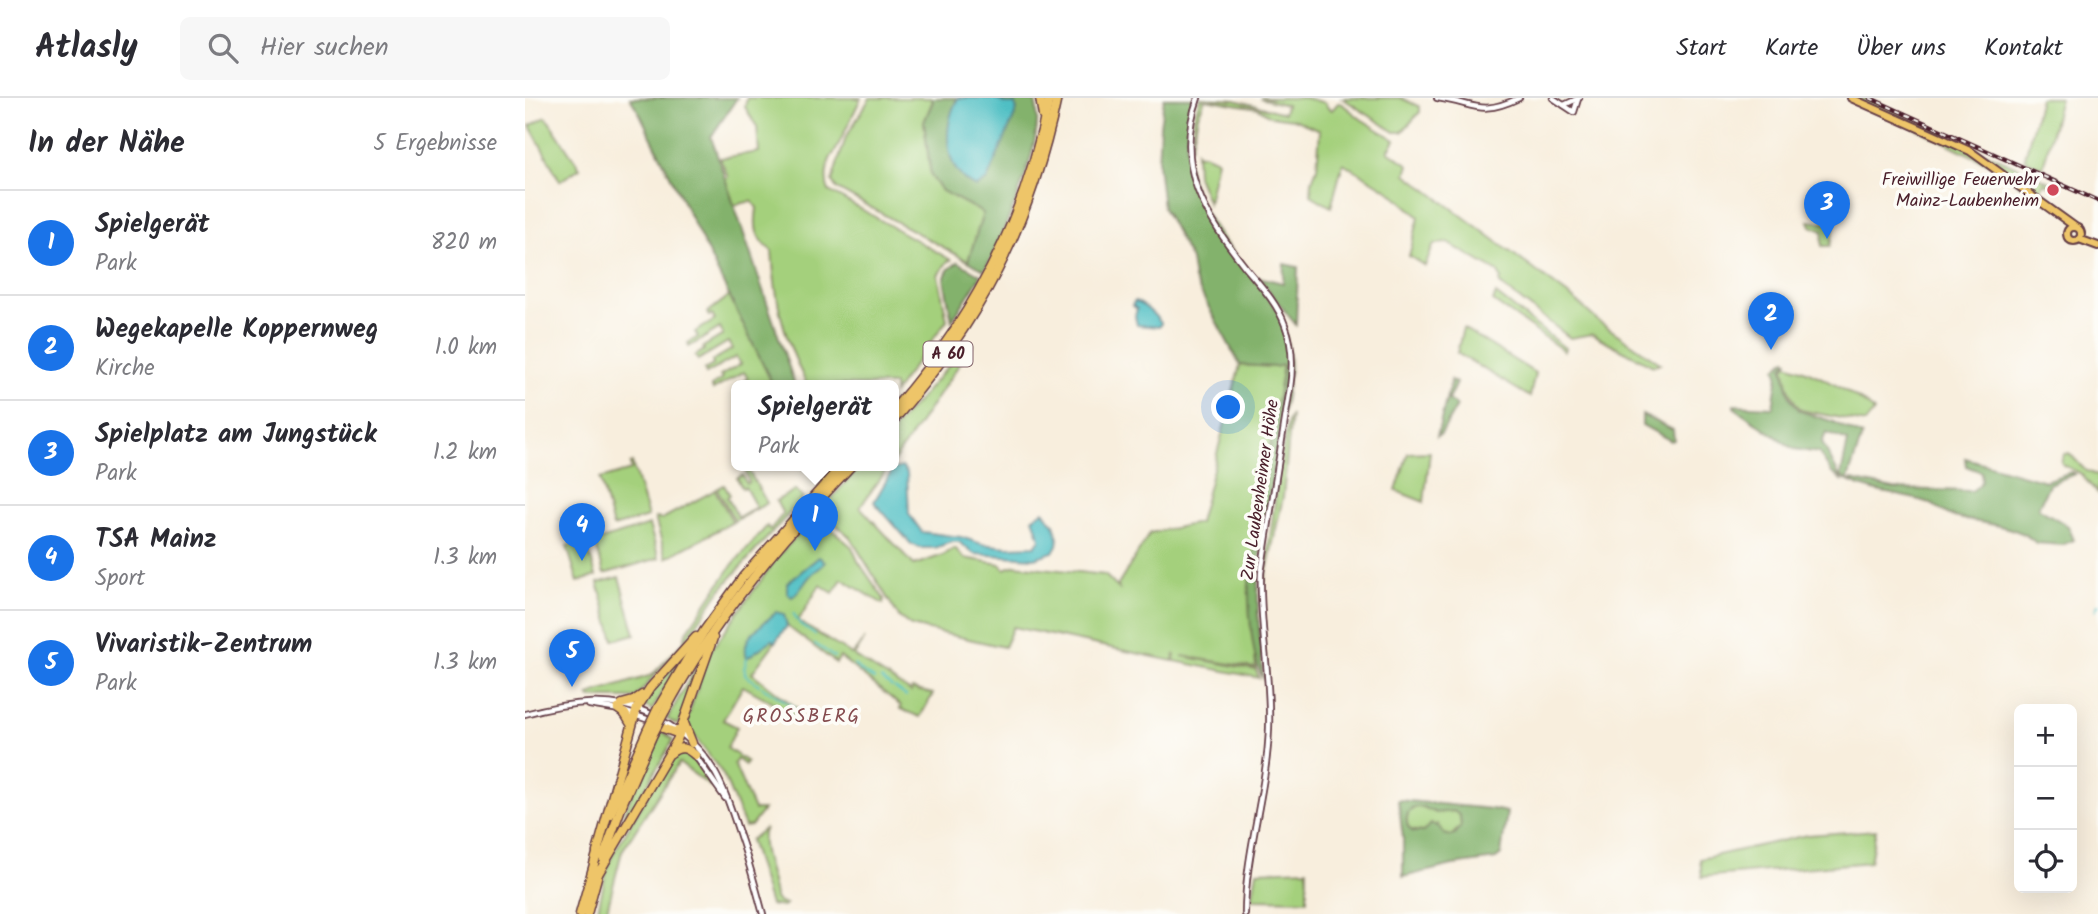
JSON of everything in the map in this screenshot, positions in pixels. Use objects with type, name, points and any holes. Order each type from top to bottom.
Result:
[{"type":"highway","name":"A 60","points":[[1040,98],[1043,129]]},
{"type":"highway","name":"A 60","points":[[899,403],[943,348],[991,277],[1022,198],[1043,129],[1049,98]]},
{"type":"highway","name":"A 60","points":[[899,415],[955,344],[1020,225],[1035,182],[1057,98]]},
{"type":"highway","points":[[597,852],[618,793],[704,631],[757,559],[837,471]]},
{"type":"highway","points":[[662,710],[725,613],[777,548],[847,471]]},
{"type":"highway","points":[[598,874],[667,758],[680,731],[704,659],[725,613]]},
{"type":"highway","points":[[631,724],[620,707],[635,700],[649,688],[695,637],[704,631]]},
{"type":"highway","points":[[580,914],[631,724],[635,711],[649,688]]},
{"type":"highway","points":[[663,728],[680,731]]},
{"type":"highway","points":[[680,731],[692,743]]},
{"type":"highway","points":[[587,914],[598,874],[650,732]]},
{"type":"highway","points":[[667,758],[681,748],[695,755]]},
{"type":"main road","points":[[1851,98],[1974,155],[2071,229],[2079,228],[2080,236]]},
{"type":"main road","points":[[2071,229],[2070,239],[2080,236],[2098,244]]},
{"type":"street","name":"Zur Laubenheimer Höhe","points":[[1198,98],[1191,120],[1189,142],[1190,168],[1197,192],[1220,234],[1277,308],[1286,327],[1291,350],[1290,388],[1261,573],[1260,600],[1269,729],[1267,764],[1246,892],[1245,914]]},
{"type":"street","points":[[1437,98],[1485,109],[1519,98]]},
{"type":"street","points":[[1553,98],[1574,112],[1579,98]]},
{"type":"street","points":[[1564,105],[1579,98]]},
{"type":"street","points":[[525,714],[602,701],[656,717],[680,731],[711,774],[727,802]]},
{"type":"street","points":[[635,711],[663,728]]},
{"type":"street","points":[[692,743],[724,787],[763,914]]},
{"type":"green space","points":[[630,98],[737,98],[711,137],[793,380],[771,380]]},
{"type":"green space","points":[[747,98],[861,98],[828,165],[829,191],[951,260],[938,275],[947,320],[899,386],[899,380],[805,380],[782,320],[775,287],[772,251],[757,232],[757,208],[752,201],[734,205],[725,179],[728,177],[720,158],[759,152],[757,127],[745,107]]},
{"type":"green space","points":[[870,98],[933,100],[924,123],[931,176],[984,213],[968,261],[837,189],[832,181],[846,137]]},
{"type":"green space","points":[[931,98],[958,98],[956,100],[1006,104],[994,98],[1035,101],[1037,117],[1031,158],[1006,224],[984,270],[968,261],[983,213],[942,191],[931,176],[924,122],[933,101]]},
{"type":"green space","points":[[1164,98],[1194,98],[1187,132],[1188,162],[1194,189],[1222,238],[1278,311],[1288,348],[1290,371],[1258,569],[1263,678],[1253,646],[1249,583],[1283,365],[1240,365],[1194,280],[1191,260],[1163,208],[1158,164]]},
{"type":"green space","points":[[1200,98],[1235,100],[1284,113],[1286,105],[1260,98],[1305,98],[1326,103],[1332,110],[1341,103],[1395,140],[1388,151],[1409,165],[1406,174],[1575,300],[1598,321],[1660,363],[1653,366],[1592,334],[1570,338],[1500,284],[1498,272],[1448,243],[1434,244],[1425,266],[1409,256],[1419,217],[1391,192],[1343,163],[1331,207],[1311,195],[1317,168],[1320,130],[1293,119],[1270,116],[1258,108],[1205,99],[1191,148],[1194,117]]},
{"type":"green space","points":[[1342,98],[1401,98],[1420,107],[1420,112],[1402,132],[1395,132]]},
{"type":"green space","points":[[1855,98],[1866,98],[2059,186],[2058,189],[2044,183],[2033,195],[1997,168]]},
{"type":"green space","points":[[2040,98],[2060,98],[2043,168],[2025,157]]},
{"type":"green space","points":[[546,117],[580,168],[560,181],[530,126]]},
{"type":"green space","points":[[1196,152],[1217,160],[1208,203],[1197,176]]},
{"type":"green space","points":[[1809,221],[1835,224],[1830,246],[1822,246],[1823,231],[1811,226]]},
{"type":"green space","points":[[958,262],[981,275],[952,321],[944,279],[948,270]]},
{"type":"green space","points":[[1284,264],[1298,267],[1296,325],[1258,277],[1283,283]]},
{"type":"green space","points":[[1496,294],[1565,348],[1564,351],[1493,301]]},
{"type":"green space","points":[[729,296],[771,380],[746,380],[744,372],[713,390],[711,386],[722,379],[720,376],[741,364],[736,357],[706,374],[704,370],[713,365],[712,361],[732,349],[728,342],[698,360],[695,356],[704,350],[703,347],[723,335],[720,328],[689,347],[688,343],[698,337],[695,332],[715,320],[707,313]]},
{"type":"green space","points":[[1463,328],[1535,373],[1530,397],[1457,353]]},
{"type":"green space","points":[[973,344],[899,454],[899,422],[955,358]]},
{"type":"green space","points":[[1786,359],[1788,361],[1783,367],[1790,397],[1800,411],[1831,421],[1862,436],[1848,479],[1845,480],[1841,475],[1848,441],[1826,433],[1822,443],[1843,481],[1831,472],[1819,453],[1794,449],[1735,408],[1735,405],[1773,407],[1778,374],[1776,368]]},
{"type":"green space","points":[[1283,364],[1249,583],[1256,668],[1182,656],[1256,670],[1259,678],[1174,661],[1175,654],[1173,661],[1013,627],[1004,647],[911,626],[899,617],[850,537],[822,509],[856,471],[886,471],[860,507],[914,565],[955,548],[964,558],[1000,564],[1005,569],[1015,565],[1105,575],[1119,589],[1118,585],[1150,533],[1199,523],[1240,365],[1275,367]]},
{"type":"green space","points":[[1787,364],[1809,372],[1853,395],[1874,412],[1865,423],[1801,410],[1788,384],[1784,367]]},
{"type":"green space","points":[[1451,380],[1456,383],[1448,400],[1457,406],[1441,434],[1437,436]]},
{"type":"green space","points":[[1291,415],[1283,497],[1262,593],[1281,459]]},
{"type":"green space","points":[[1642,415],[1673,430],[1674,440],[1671,441],[1642,425]]},
{"type":"green space","points":[[1430,452],[1424,502],[1396,491],[1408,453]]},
{"type":"green space","points":[[2069,453],[2085,470],[2098,476],[2098,494],[2080,473],[2063,465],[2061,462],[2064,454]]},
{"type":"green space","points":[[1965,458],[2045,481],[2071,472],[2075,474],[2049,484],[2038,508],[2068,526],[2074,540],[2062,545],[2036,543],[2008,528],[1954,517],[1926,502],[1848,481],[1894,489],[1971,491],[1980,483],[1981,472],[1966,466]]},
{"type":"green space","points":[[632,463],[648,517],[613,527],[600,479],[631,470]]},
{"type":"green space","points":[[745,471],[749,471],[767,503],[735,521],[717,489],[724,485],[738,517],[756,507],[737,478],[743,475],[746,483],[749,482]]},
{"type":"green space","points":[[715,490],[733,522],[666,558],[655,518],[662,519]]},
{"type":"green space","points":[[795,490],[803,498],[721,589],[684,643],[635,698],[590,698],[588,695],[652,675],[684,641],[686,633],[733,564],[767,526],[770,530],[783,514],[776,501]]},
{"type":"green space","points":[[818,513],[825,518],[829,527],[852,547],[858,561],[884,599],[883,604],[842,579],[833,593],[820,585],[798,621],[852,655],[865,638],[854,656],[911,692],[912,689],[933,694],[920,717],[900,709],[901,706],[840,657],[836,663],[787,626],[752,673],[799,710],[795,715],[743,686],[723,720],[737,727],[727,748],[747,762],[745,765],[737,759],[734,764],[754,810],[763,810],[751,826],[745,827],[723,774],[687,726],[687,720],[709,653],[779,555]]},
{"type":"green space","points":[[649,525],[659,558],[604,574],[595,542]]},
{"type":"green space","points":[[586,541],[596,576],[578,582],[567,546]]},
{"type":"green space","points":[[619,577],[635,634],[614,640],[598,583]]},
{"type":"green space","points":[[685,653],[652,710],[641,704]]},
{"type":"green space","points":[[699,662],[687,709],[677,725],[667,719]]},
{"type":"green space","points":[[662,731],[673,740],[613,845],[634,788]]},
{"type":"green space","points":[[677,751],[689,754],[712,785],[679,763],[622,851],[606,914],[597,914],[613,854],[670,757]]},
{"type":"green space","points":[[1398,800],[1507,812],[1501,855],[1496,859],[1453,865],[1403,877],[1403,838]],"holes":[[[1415,807],[1423,807],[1436,813],[1454,811],[1460,816],[1461,826],[1451,836],[1444,834],[1437,824],[1431,824],[1423,832],[1413,832],[1408,827],[1407,815]]]},
{"type":"green space","points":[[1420,806],[1440,812],[1454,811],[1460,815],[1461,826],[1451,836],[1444,834],[1436,826],[1423,832],[1410,830],[1408,815],[1412,809]]},
{"type":"green space","points":[[765,828],[764,852],[775,898],[779,903],[786,904],[783,907],[770,905],[750,840]]},
{"type":"green space","points":[[1876,830],[1870,862],[1702,877],[1700,859],[1807,835]]},
{"type":"green space","points":[[1307,869],[1307,900],[1252,899],[1257,871]]},
{"type":"water","points":[[958,98],[994,98],[1006,104],[1015,104],[1017,110],[987,180],[976,187],[957,171],[949,147],[949,122]]},
{"type":"water","points":[[1135,301],[1155,316],[1161,323],[1159,327],[1137,325],[1137,309],[1132,305]]},
{"type":"water","points":[[902,467],[907,473],[909,514],[922,532],[961,537],[982,544],[1035,546],[1040,539],[1033,518],[1043,511],[1054,524],[1057,545],[1053,552],[1034,558],[974,554],[959,542],[935,548],[920,548],[911,544],[874,502],[892,471],[899,471]]},
{"type":"water","points":[[819,557],[825,562],[792,597],[787,593],[787,583]]},
{"type":"water","points":[[776,612],[784,614],[787,626],[775,642],[772,640],[747,658],[745,650],[749,637]]},
{"type":"waterway","points":[[2095,610],[2098,604]]},
{"type":"waterway","points":[[793,613],[800,624]]},
{"type":"waterway","points":[[801,625],[815,635]]},
{"type":"waterway","points":[[815,644],[826,651]]},
{"type":"waterway","points":[[828,653],[834,657]]},
{"type":"waterway","points":[[744,669],[747,658]]},
{"type":"waterway","points":[[854,665],[864,673]]},
{"type":"waterway","points":[[745,670],[745,674],[751,679]]},
{"type":"waterway","points":[[866,674],[874,679]]},
{"type":"waterway","points":[[881,679],[892,687]]},
{"type":"waterway","points":[[753,680],[759,685]]},
{"type":"waterway","points":[[762,687],[769,691]]},
{"type":"waterway","points":[[895,688],[906,696]]},
{"type":"waterway","points":[[770,692],[777,696]]},
{"type":"waterway","points":[[779,697],[786,702]]},
{"type":"waterway","points":[[788,703],[794,707]]},
{"type":"railway","points":[[1870,98],[2098,201]]},
{"type":"place","name":"Freiwillige Feuerwehr Mainz-Laubenheim","points":[[2053,190]]},
{"type":"place","name":"Spielplatz am Jungstück","points":[[1827,239]]},
{"type":"place","name":"Wegekapelle Koppernweg","points":[[1771,350]]},
{"type":"place","name":"Spielgerät","points":[[815,551]]},
{"type":"place","name":"TSA Mainz","points":[[582,561]]},
{"type":"place","name":"Vivaristik-Zentrum","points":[[572,687]]},
{"type":"district","name":"GROSSBERG","points":[[802,717]]}]
